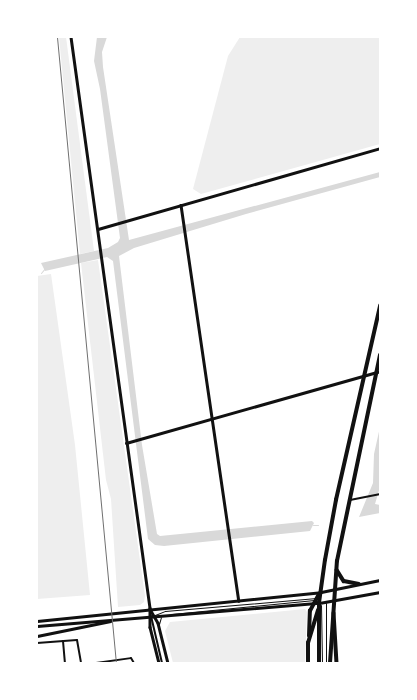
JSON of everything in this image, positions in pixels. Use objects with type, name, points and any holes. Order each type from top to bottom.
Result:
[{"type":"main road","points":[[308,663],[310,610],[321,592],[336,500],[380,306]]},
{"type":"main road","points":[[330,663],[336,568],[348,500],[378,371],[380,355]]},
{"type":"main road","points":[[336,568],[344,581],[358,584]]},
{"type":"main road","points":[[37,621],[150,608],[239,601],[321,592],[380,580]]},
{"type":"main road","points":[[37,626],[123,618],[161,618],[316,600],[325,602],[380,592]]},
{"type":"main road","points":[[308,643],[316,600]]},
{"type":"main road","points":[[316,600],[320,663]]},
{"type":"main road","points":[[333,600],[337,663]]},
{"type":"main road","points":[[37,636],[123,618]]},
{"type":"street","points":[[71,37],[101,246],[126,443],[150,608],[162,663]]},
{"type":"street","points":[[98,229],[380,148]]},
{"type":"street","points":[[182,205],[229,543],[239,601]]},
{"type":"street","points":[[126,443],[378,371]]},
{"type":"street","points":[[348,500],[379,494]]},
{"type":"street","points":[[150,608],[159,628],[168,663]]},
{"type":"street","points":[[153,617],[150,630],[159,663]]},
{"type":"street","points":[[37,643],[77,640],[81,662]]},
{"type":"street","points":[[63,641],[65,663]]},
{"type":"street","points":[[96,663],[131,658],[134,663]]},
{"type":"lane","points":[[153,617],[165,611],[316,600]]},
{"type":"lane","points":[[325,602],[327,609],[326,663]]},
{"type":"lane","points":[[159,628],[161,618]]},
{"type":"shaded area","points":[[59,37],[66,37],[94,251],[80,254]]},
{"type":"shaded area","points":[[97,37],[107,37],[102,52],[103,67],[129,240],[380,172],[380,177],[246,214],[134,248],[119,256],[142,445],[157,534],[160,536],[312,521],[314,523],[310,531],[164,546],[155,545],[148,539],[113,261],[107,257],[45,271],[41,263],[108,248],[118,242],[120,238],[100,89],[94,61]]},
{"type":"shaded area","points":[[240,37],[380,37],[380,144],[201,194],[193,189],[228,56]]},
{"type":"shaded area","points":[[98,260],[145,596],[144,602],[140,605],[118,607],[111,499],[106,480],[81,263]]},
{"type":"shaded area","points":[[51,274],[75,445],[90,595],[37,599],[37,276]]},
{"type":"shaded area","points":[[380,427],[380,487],[375,504],[380,505],[380,513],[359,517],[373,483],[374,454]]},
{"type":"shaded area","points":[[305,609],[307,612],[305,663],[173,663],[165,631],[170,622]]},
{"type":"waterway","points":[[41,273],[45,268]]},
{"type":"waterway","points":[[313,525],[318,525]]},
{"type":"railway","points":[[57,37],[116,663]]}]
